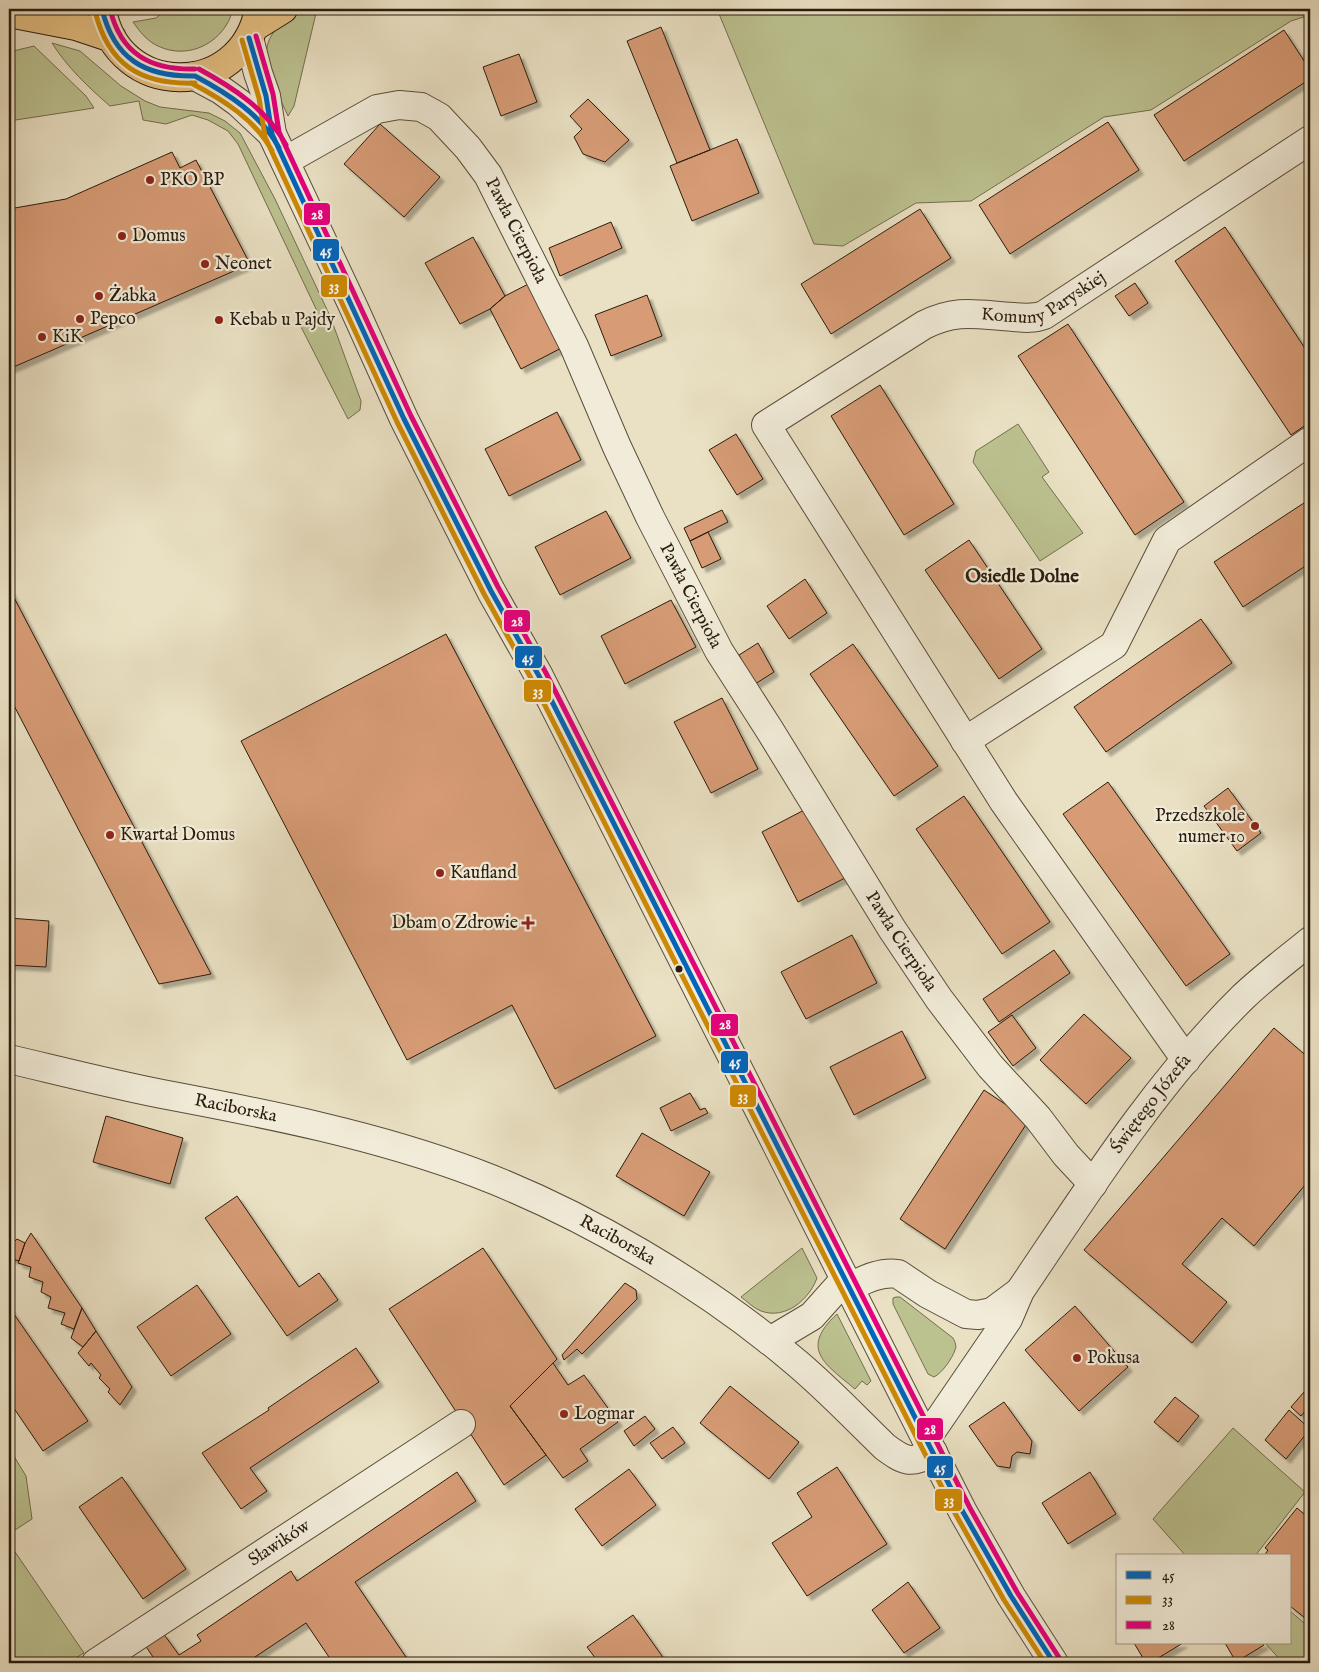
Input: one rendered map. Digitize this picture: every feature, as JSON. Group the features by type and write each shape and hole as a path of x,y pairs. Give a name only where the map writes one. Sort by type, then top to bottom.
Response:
{"main road":[{"path":"9,12 17,9"},
{"path":"102,9 112,38 131,60 149,71 171,77 195,76 213,71 226,64 241,49 254,25 283,9"},
{"path":"9,12 76,26 112,38"}],"street":[{"path":"254,25 258,73 266,96 272,134 404,419 491,591 539,676 982,1547 1054,1663"},
{"path":"195,76 230,96 272,134"},
{"name":"Pawła Cierpioła","path":"285,161 377,109 399,105 421,107 439,117 468,148 488,175 574,346 617,447 650,517 719,651 892,929 940,999 990,1066 1038,1118 1066,1155 1093,1184"},
{"name":"Komuny Paryskiej","path":"966,741 766,425 936,318 966,313 1030,318 1044,315 1310,140"},
{"path":"1186,1060 1024,831 966,741 1114,645 1167,540 1310,441"},
{"name":"Świętego Józefa","path":"930,1446 1008,1319 1020,1291 1136,1121 1186,1060 1244,997 1310,941"},
{"name":"Raciborska","path":"9,1060 343,1133 409,1150 477,1174 560,1211 638,1252 715,1301 770,1341 818,1381 894,1453 910,1461 915,1461 930,1446"},
{"name":"Świętego Józefa","path":"847,1283 887,1273 898,1274 956,1310 972,1315 992,1312 1020,1291"},
{"path":"770,1341 812,1316 847,1283"},
{"name":"Sławików","path":"96,1663 461,1424"}],"green space":[{"path":"167,9 233,9 229,21 214,39 204,46 182,51 170,50 150,42 133,22 156,18"},
{"path":"307,9 317,9 294,106 288,116 268,68 266,55 268,42 275,30 288,19"},
{"path":"717,9 1310,9 1310,15 1291,21 1151,110 1104,117 971,201 916,203 843,246 814,244"},
{"path":"52,43 80,51 121,86 145,101 160,107 209,113 225,121 240,133 275,199 330,316 361,401 360,410 348,419 298,321 317,311 238,144 228,131 208,120 192,115 166,124 143,120 139,101 110,106 78,76"},
{"path":"34,46 86,96 94,108 9,121 9,52"},
{"path":"1018,424 1049,472 1042,477 1083,533 1040,561 973,462 976,451"},
{"path":"802,1248 817,1278 808,1294 795,1306 779,1313 770,1313 758,1310 741,1297"},
{"path":"900,1297 953,1338 956,1344 952,1357 934,1377 928,1374 893,1304 893,1298"},
{"path":"837,1314 871,1381 867,1385 862,1381 855,1389 826,1364 818,1347 820,1337 826,1326"},
{"path":"1233,1428 1305,1492 1257,1554 1184,1554 1153,1519"},
{"path":"9,1448 26,1476 32,1519 9,1534"},
{"path":"9,1543 84,1653 67,1663 9,1663"},
{"path":"1292,1613 1310,1628 1310,1663 1283,1663 1266,1644 1292,1644"}],"building":[{"path":"661,27 710,150 677,163 627,41"},
{"path":"1284,30 1310,70 1310,79 1184,161 1154,115"},
{"path":"519,54 537,102 501,116 483,67"},
{"path":"588,99 629,140 605,162 583,154 574,137 582,129 570,116"},
{"path":"1108,122 1139,170 1010,254 979,205"},
{"path":"380,124 440,177 404,217 344,164"},
{"path":"737,139 759,193 692,221 670,166"},
{"name":"Domus","path":"172,152 180,168 196,160 250,264 9,369 9,209 66,199"},
{"path":"920,209 951,258 831,334 801,284"},
{"path":"611,222 622,248 560,276 549,248"},
{"path":"1225,227 1310,356 1310,422 1291,435 1175,261"},
{"path":"473,237 505,296 490,309 460,324 425,263"},
{"path":"536,280 569,344 521,369 490,309 505,296"},
{"path":"1135,283 1148,303 1129,316 1115,296"},
{"path":"647,295 662,336 611,356 595,315"},
{"path":"1068,324 1184,502 1135,535 1018,356"},
{"path":"880,385 954,504 904,535 831,416"},
{"path":"557,412 581,460 509,496 485,449"},
{"path":"736,434 763,479 737,495 709,450"},
{"path":"1310,499 1310,563 1243,607 1214,562"},
{"path":"722,510 728,522 690,541 684,528"},
{"path":"606,511 631,558 560,595 535,547"},
{"path":"708,532 721,559 702,568 690,541"},
{"path":"969,540 1042,649 999,679 925,570"},
{"path":"805,579 827,613 789,639 767,606"},
{"name":"Kwartał Domus","path":"9,588 211,974 159,984 9,696"},
{"path":"671,600 696,647 625,684 601,636"},
{"path":"1201,619 1232,663 1106,752 1074,707"},
{"name":"Kaufland","path":"446,634 656,1036 555,1089 512,1005 407,1060 241,741"},
{"path":"758,643 774,672 755,684 739,655"},
{"path":"853,644 938,766 894,796 810,674"},
{"path":"722,698 758,769 711,793 674,722"},
{"path":"1108,782 1230,954 1186,986 1063,814"},
{"path":"1228,788 1261,833 1237,851 1204,806"},
{"path":"964,796 1050,922 1002,954 916,829"},
{"path":"808,808 845,878 798,902 762,832"},
{"path":"9,918 49,921 46,967 9,965"},
{"path":"852,935 877,983 806,1019 781,972"},
{"path":"1054,950 1070,973 999,1022 983,999"},
{"path":"1310,1008 1310,1019 1305,1015"},
{"path":"1084,1014 1131,1058 1086,1104 1040,1060"},
{"path":"1012,1015 1036,1048 1013,1066 988,1032"},
{"path":"1274,1028 1310,1059 1310,1179 1254,1246 1222,1218 1182,1264 1227,1302 1192,1343 1084,1250"},
{"path":"902,1031 926,1078 854,1115 830,1067"},
{"path":"984,1090 1029,1120 945,1249 900,1219"},
{"path":"690,1093 700,1110 705,1108 708,1113 671,1131 660,1108"},
{"path":"106,1116 183,1138 170,1184 93,1162"},
{"path":"642,1133 710,1172 684,1216 616,1176"},
{"path":"237,1196 299,1287 319,1273 338,1300 287,1336 205,1218"},
{"path":"31,1233 82,1308 74,1329 61,1324 65,1313 48,1308 51,1297 41,1292 43,1282 29,1277 31,1267 18,1263 25,1243"},
{"path":"17,1239 25,1243 19,1261 9,1258 9,1246"},
{"path":"483,1248 557,1359 510,1406 546,1455 504,1485 389,1309"},
{"path":"625,1283 636,1290 637,1299 582,1354 577,1349 564,1360 562,1355"},
{"path":"197,1285 231,1334 171,1376 137,1327"},
{"name":"Pokusa","path":"1075,1306 1128,1367 1079,1411 1025,1350"},
{"path":"9,1307 88,1421 43,1451 9,1401"},
{"path":"82,1308 96,1331 83,1347 71,1338"},
{"path":"96,1331 132,1387 120,1405 108,1392 110,1389 99,1378 101,1375 91,1363 89,1366 78,1353"},
{"path":"356,1348 379,1382 250,1468 267,1491 241,1509 202,1453 269,1410 268,1408"},
{"name":"Logmar","path":"553,1363 568,1385 584,1375 618,1422 580,1449 588,1461 563,1478 510,1406"},
{"path":"1310,1385 1310,1405 1301,1416 1291,1407"},
{"path":"730,1386 799,1442 769,1479 700,1423"},
{"path":"1175,1397 1199,1416 1178,1442 1154,1422"},
{"path":"1004,1402 1032,1441 1030,1454 1017,1452 1012,1456 1010,1468 997,1466 969,1426"},
{"path":"1289,1410 1310,1429 1286,1459 1265,1440"},
{"path":"645,1416 655,1429 634,1446 624,1431"},
{"path":"673,1427 685,1443 662,1459 650,1443"},
{"path":"837,1467 887,1544 807,1596 772,1543 812,1517 797,1493"},
{"path":"629,1469 656,1505 602,1546 575,1509"},
{"path":"457,1472 476,1501 355,1582 410,1663 333,1663 306,1623 246,1663 157,1663 145,1645 163,1633 179,1655 201,1641 197,1635 291,1571 297,1581"},
{"path":"1090,1472 1116,1514 1068,1544 1042,1503"},
{"path":"122,1477 186,1569 143,1599 79,1507"},
{"path":"1297,1508 1310,1519 1310,1622 1292,1608 1292,1554 1265,1554 1268,1550 1265,1548"},
{"path":"908,1582 940,1628 904,1653 872,1610"},
{"path":"633,1615 667,1663 599,1663 587,1647"},
{"path":"1135,1644 1181,1644 1150,1663 1146,1663"},
{"path":"1226,1644 1264,1644 1264,1645 1236,1662"},
{"path":"1160,1657 1164,1663 1150,1663"}],"transit line":[{"name":"45","path":"102,9 107,26 115,41 134,62 161,73 195,76"},
{"name":"28","path":"110,9 122,38 140,56 164,66 179,69 195,69"},
{"name":"33","path":"95,11 101,30 109,45 118,58 130,68 158,80 176,83 195,83"},
{"name":"28","path":"256,36 273,94 279,132 411,416 498,587 546,673 970,1508 1017,1592 1060,1659"},
{"name":"45","path":"249,38 266,96 272,134 404,419 491,591 539,676 963,1512 1011,1596 1054,1663"},
{"name":"33","path":"242,40 259,98 265,137 397,422 484,594 532,680 956,1515 1004,1600 1045,1663"},
{"name":"28","path":"199,69 236,92 259,110 278,132 286,145"},
{"name":"45","path":"195,76 243,106 263,125 279,148"},
{"name":"33","path":"191,83 226,103 248,120 272,151"}],"place":[{"name":"PKO BP","path":"150,180"},
{"name":"Domus","path":"122,236"},
{"name":"Neonet","path":"205,264"},
{"name":"Żabka","path":"99,296"},
{"name":"Pepco","path":"80,319"},
{"name":"Kebab u Pajdy","path":"219,320"},
{"name":"KiK","path":"42,337"},
{"name":"Przedszkole numer 10","path":"1255,826"},
{"name":"Kwartał Domus","path":"110,835"},
{"name":"Kaufland","path":"440,873"},
{"name":"Dbam o Zdrowie","path":"528,923"},
{"name":"Pokusa","path":"1077,1358"},
{"name":"Logmar","path":"564,1414"}],"district":[{"name":"Osiedle Dolne","path":"1022,577"}]}
